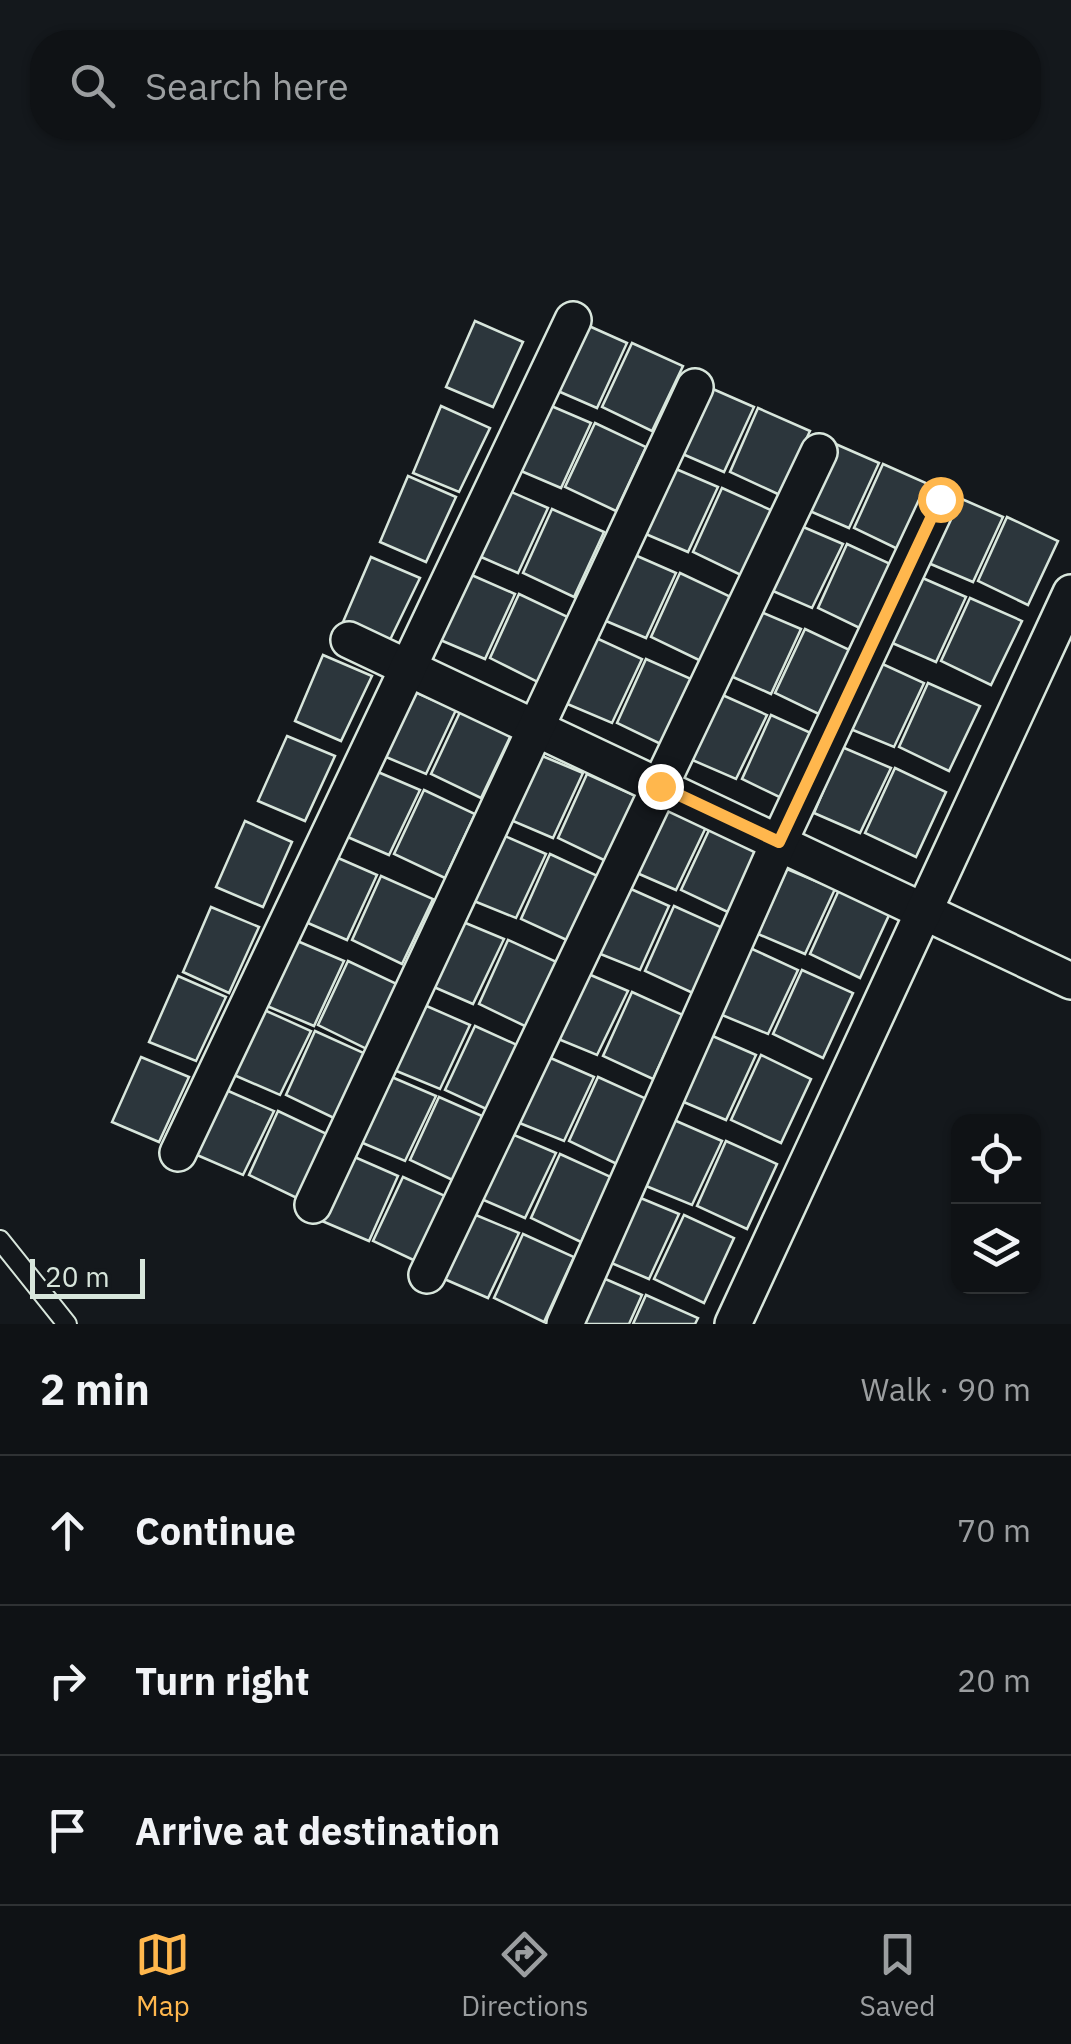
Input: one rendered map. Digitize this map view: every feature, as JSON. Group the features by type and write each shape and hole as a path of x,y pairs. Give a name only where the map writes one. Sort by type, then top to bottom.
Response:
{"street":[{"path":"178,1154 573,320"},
{"path":"313,1205 695,387"},
{"path":"426,1275 819,452"},
{"path":"565,1324 779,842 940,499"},
{"path":"732,1324 1071,593"},
{"path":"348,640 1071,981"}],"lane":[{"path":"0,1240 67,1324"}],"building":[{"path":"475,321 523,342 493,407 446,387"},
{"path":"580,322 627,343 597,408 551,388"},
{"path":"632,343 683,366 652,431 602,407"},
{"path":"706,386 754,407 724,472 678,452"},
{"path":"542,402 591,423 561,488 514,468"},
{"path":"441,406 490,428 459,492 413,473"},
{"path":"758,408 810,431 780,495 730,472"},
{"path":"595,423 646,447 616,511 565,487"},
{"path":"831,442 879,463 849,528 803,508"},
{"path":"883,464 935,487 904,552 854,528"},
{"path":"669,466 718,487 688,552 641,532"},
{"path":"408,476 456,497 426,562 380,542"},
{"path":"500,487 548,508 518,573 472,553"},
{"path":"722,488 773,511 743,576 693,552"},
{"path":"955,496 1003,517 973,582 926,562"},
{"path":"552,509 604,532 574,597 523,573"},
{"path":"1007,517 1058,541 1028,605 978,581"},
{"path":"794,523 843,544 812,608 766,588"},
{"path":"847,544 897,567 868,632 818,608"},
{"path":"628,552 676,573 646,638 599,618"},
{"path":"371,557 420,578 389,642 343,622"},
{"path":"467,573 515,594 485,659 438,639"},
{"path":"680,573 731,597 701,661 651,637"},
{"path":"918,576 966,597 936,662 890,642"},
{"path":"519,594 570,618 540,683 490,658"},
{"path":"970,598 1022,621 991,685 941,661"},
{"path":"752,608 801,629 771,694 724,673"},
{"path":"805,629 856,653 825,717 775,693"},
{"path":"594,637 642,659 612,723 565,703"},
{"path":"323,655 372,676 341,741 295,721"},
{"path":"646,659 698,682 667,747 617,723"},
{"path":"876,661 924,683 894,747 848,728"},
{"path":"928,683 980,706 949,771 899,747"},
{"path":"408,689 456,710 426,774 379,754"},
{"path":"718,693 767,715 736,779 690,759"},
{"path":"461,710 512,733 481,798 431,774"},
{"path":"771,715 822,738 792,803 742,779"},
{"path":"287,736 335,756 305,821 258,801"},
{"path":"842,747 891,768 860,833 814,813"},
{"path":"535,753 583,773 553,838 506,818"},
{"path":"895,768 946,792 916,857 865,833"},
{"path":"371,769 420,790 389,855 343,835"},
{"path":"587,774 638,797 608,862 558,838"},
{"path":"424,790 475,814 445,878 394,854"},
{"path":"658,805 707,825 676,890 630,870"},
{"path":"245,821 292,842 263,907 216,887"},
{"path":"711,826 762,849 732,914 681,890"},
{"path":"498,833 546,854 516,918 469,899"},
{"path":"329,854 377,875 347,940 301,920"},
{"path":"550,854 602,878 571,942 521,919"},
{"path":"787,869 835,889 805,954 758,934"},
{"path":"381,876 433,899 402,964 352,940"},
{"path":"622,885 669,906 640,970 593,951"},
{"path":"839,890 890,913 860,978 810,954"},
{"path":"674,906 725,929 695,994 645,971"},
{"path":"211,907 259,927 229,993 183,972"},
{"path":"456,919 504,939 473,1004 427,984"},
{"path":"295,940 344,961 314,1026 267,1006"},
{"path":"508,940 559,963 529,1028 479,1004"},
{"path":"750,948 798,970 768,1034 722,1015"},
{"path":"348,961 399,985 369,1050 318,1025"},
{"path":"579,970 628,991 597,1055 551,1036"},
{"path":"802,970 853,993 823,1058 773,1034"},
{"path":"178,976 226,997 196,1061 149,1042"},
{"path":"632,992 683,1015 653,1079 603,1056"},
{"path":"422,1004 470,1025 440,1089 394,1070"},
{"path":"262,1009 311,1031 280,1095 234,1075"},
{"path":"475,1026 526,1049 495,1113 445,1090"},
{"path":"315,1031 366,1054 336,1119 286,1095"},
{"path":"708,1034 756,1055 726,1120 679,1100"},
{"path":"761,1055 811,1079 781,1143 731,1120"},
{"path":"546,1056 594,1077 564,1141 517,1122"},
{"path":"141,1057 189,1077 159,1142 112,1122"},
{"path":"387,1075 436,1096 405,1161 358,1141"},
{"path":"598,1077 649,1100 619,1165 569,1141"},
{"path":"226,1090 274,1111 243,1175 197,1155"},
{"path":"439,1097 491,1120 461,1184 410,1160"},
{"path":"278,1111 329,1135 299,1199 249,1175"},
{"path":"674,1120 722,1141 692,1205 646,1186"},
{"path":"507,1132 556,1153 525,1218 479,1198"},
{"path":"726,1141 777,1164 747,1229 697,1206"},
{"path":"560,1154 611,1177 581,1242 531,1218"},
{"path":"350,1155 398,1176 369,1241 322,1221"},
{"path":"403,1177 454,1200 424,1265 373,1241"},
{"path":"631,1194 679,1214 649,1279 602,1259"},
{"path":"471,1213 519,1233 488,1298 442,1278"},
{"path":"684,1215 734,1238 704,1303 654,1279"},
{"path":"523,1234 574,1257 544,1322 494,1298"},
{"path":"594,1274 642,1295 629,1324 573,1324"},
{"path":"646,1295 698,1318 695,1324 633,1324"}],"route":[{"path":"660,786 779,842 940,499"}]}
